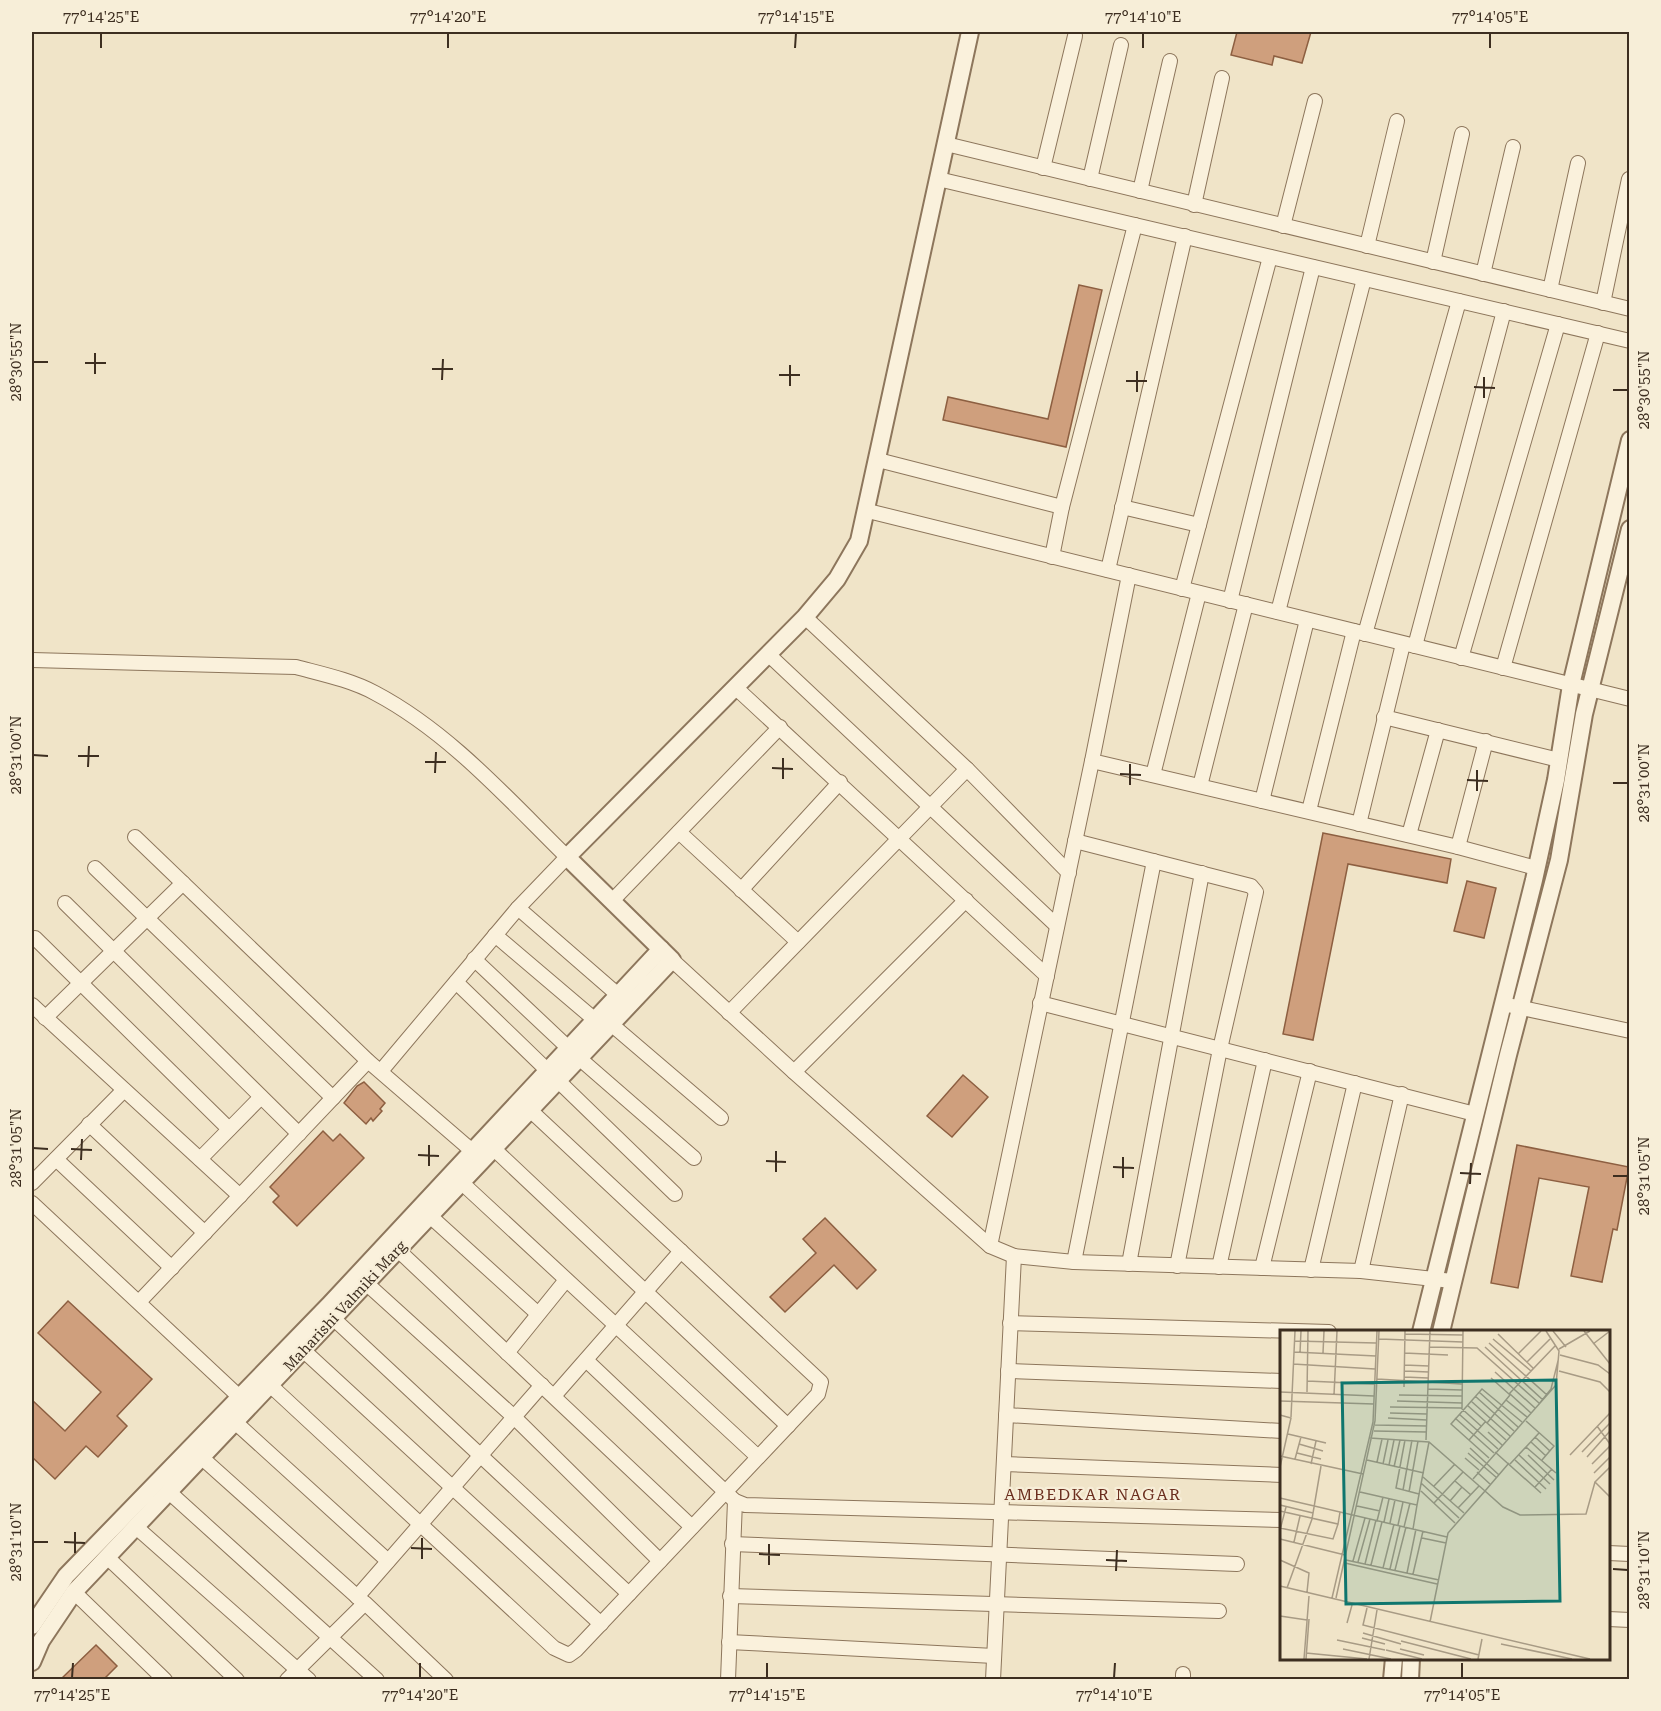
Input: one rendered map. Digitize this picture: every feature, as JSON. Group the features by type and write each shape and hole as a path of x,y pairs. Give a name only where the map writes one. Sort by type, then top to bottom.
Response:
{"street":[{"path":"381,1071 518,908 769,655 805,617 848,562 859,541 868,511 970,32"},
{"path":"1043,168 1075,36"},
{"path":"1090,179 1121,45"},
{"path":"1140,191 1170,62"},
{"path":"1194,205 1222,78"},
{"path":"1283,226 1315,101"},
{"path":"1367,246 1397,121"},
{"path":"1433,262 1462,134"},
{"path":"946,144 1629,309"},
{"path":"1483,274 1513,147"},
{"path":"1550,290 1578,163"},
{"path":"938,179 1629,341"},
{"path":"1604,303 1629,179"},
{"path":"1052,556 1062,507 1136,225"},
{"path":"1108,570 1185,236"},
{"path":"1182,589 1270,256"},
{"path":"1230,601 1313,267"},
{"path":"1278,612 1364,279"},
{"path":"1308,811 1460,301"},
{"path":"1359,824 1384,717 1409,645 1504,311"},
{"path":"1461,658 1558,324"},
{"path":"1503,668 1598,333"},
{"path":"1422,1330 1536,868 1559,760 1570,685 1629,440"},
{"path":"878,460 1062,507"},
{"path":"1122,507 1199,525"},
{"path":"868,511 1629,699"},
{"path":"1441,1330 1520,1008 1559,860 1590,690 1629,529"},
{"path":"990,1246 1129,575"},
{"path":"1153,775 1199,593"},
{"path":"1200,786 1246,604"},
{"path":"805,617 967,769 1069,873"},
{"path":"1262,801 1307,620"},
{"path":"769,655 1058,926"},
{"path":"32,660 297,667 375,692 429,729 479,771 666,955 990,1246 1014,1256 1074,1262 1361,1271 1452,1281"},
{"path":"735,687 1047,976"},
{"path":"1384,717 1559,760"},
{"path":"612,901 780,727"},
{"path":"1409,835 1438,730"},
{"path":"1458,847 1486,741"},
{"path":"1092,760 1409,835 1536,868"},
{"path":"729,1013 967,769"},
{"path":"741,890 840,782"},
{"path":"679,832 798,942"},
{"path":"135,837 368,1061 483,1153 645,1292 788,1426"},
{"path":"1075,841 1251,886 1256,892 1220,1049 1177,1266"},
{"path":"1074,1262 1154,861"},
{"path":"95,868 333,1098"},
{"path":"1129,1264 1202,873"},
{"path":"45,1018 183,883"},
{"path":"794,1072 966,900"},
{"path":"65,903 299,1134"},
{"path":"518,908 624,1000"},
{"path":"495,935 721,1118"},
{"path":"35,938 229,1129"},
{"name":"Maharishi Valmiki Marg","path":"32,1626 66,1576 245,1401 483,1153 666,955"},
{"path":"474,959 574,1053 694,1158"},
{"path":"456,982 675,1194"},
{"path":"1040,1003 1475,1114"},
{"path":"1503,1004 1629,1031"},
{"path":"32,1005 240,1196"},
{"path":"1219,1267 1265,1060"},
{"path":"139,1302 368,1061"},
{"path":"1262,1268 1310,1071"},
{"name":"Maharishi Valmiki Marg","path":"32,1662 41,1641 74,1592 235,1422 245,1401 270,1385 430,1216 461,1182 483,1153 530,1110 552,1077"},
{"path":"1311,1270 1355,1083"},
{"path":"32,1184 124,1090"},
{"path":"1361,1271 1402,1094"},
{"path":"200,1159 261,1097"},
{"path":"270,1385 562,1654 569,1655 576,1650 692,1527 730,1497 758,1457 818,1394 821,1382 530,1110"},
{"path":"89,1124 205,1233"},
{"path":"56,1159 172,1268"},
{"path":"461,1182 758,1457"},
{"path":"32,1203 245,1401"},
{"path":"430,1216 537,1313"},
{"path":"398,1250 692,1527"},
{"path":"554,1396 681,1251"},
{"path":"993,1680 1014,1256"},
{"path":"507,1353 537,1313 566,1280"},
{"path":"366,1283 514,1417 660,1561"},
{"path":"333,1318 629,1594"},
{"path":"1011,1323 1280,1331"},
{"path":"303,1350 601,1624"},
{"path":"586,1360 730,1497 755,1506 1280,1520"},
{"path":"1008,1371 1280,1381"},
{"path":"287,1680 331,1636 361,1600 388,1561 542,1385"},
{"path":"1006,1415 1280,1431"},
{"path":"235,1422 388,1561"},
{"path":"201,1457 447,1680"},
{"path":"1004,1464 1280,1475"},
{"path":"169,1492 377,1680"},
{"path":"728,1680 732,1544 730,1497"},
{"path":"136,1527 309,1680"},
{"path":"732,1544 1237,1564"},
{"path":"1610,1553 1629,1554"},
{"path":"107,1557 237,1680"},
{"path":"74,1592 165,1680"},
{"path":"730,1596 1219,1611"},
{"path":"1610,1619 1629,1620"},
{"path":"729,1641 994,1656"},
{"path":"1392,1680 1394,1660"},
{"path":"1410,1680 1411,1660"}],"building":[{"path":"1237,32 1311,32 1302,63 1274,56 1272,65 1231,55"},
{"path":"1079,285 1102,290 1066,447 943,420 948,397 1048,419"},
{"path":"1323,833 1451,859 1447,883 1348,864 1313,1040 1283,1034"},
{"path":"1467,881 1496,888 1484,938 1454,931"},
{"path":"963,1075 988,1097 952,1137 927,1116"},
{"path":"364,1082 385,1103 380,1109 382,1111 373,1121 371,1118 366,1124 344,1103 357,1086"},
{"path":"323,1131 333,1141 340,1134 364,1158 297,1226 273,1202 279,1196 270,1187"},
{"path":"1517,1145 1629,1167 1617,1230 1613,1229 1602,1282 1571,1276 1589,1187 1539,1178 1518,1288 1491,1283"},
{"path":"825,1218 876,1270 857,1289 834,1265 785,1312 770,1297 816,1253 803,1239"},
{"path":"68,1301 152,1379 117,1416 127,1426 98,1457 86,1446 55,1479 32,1457 32,1400 65,1431 101,1392 38,1333"},
{"path":"96,1645 117,1666 103,1680 60,1680"}],"district":[{"name":"AMBEDKAR NAGAR","path":"1093,1494"}]}
